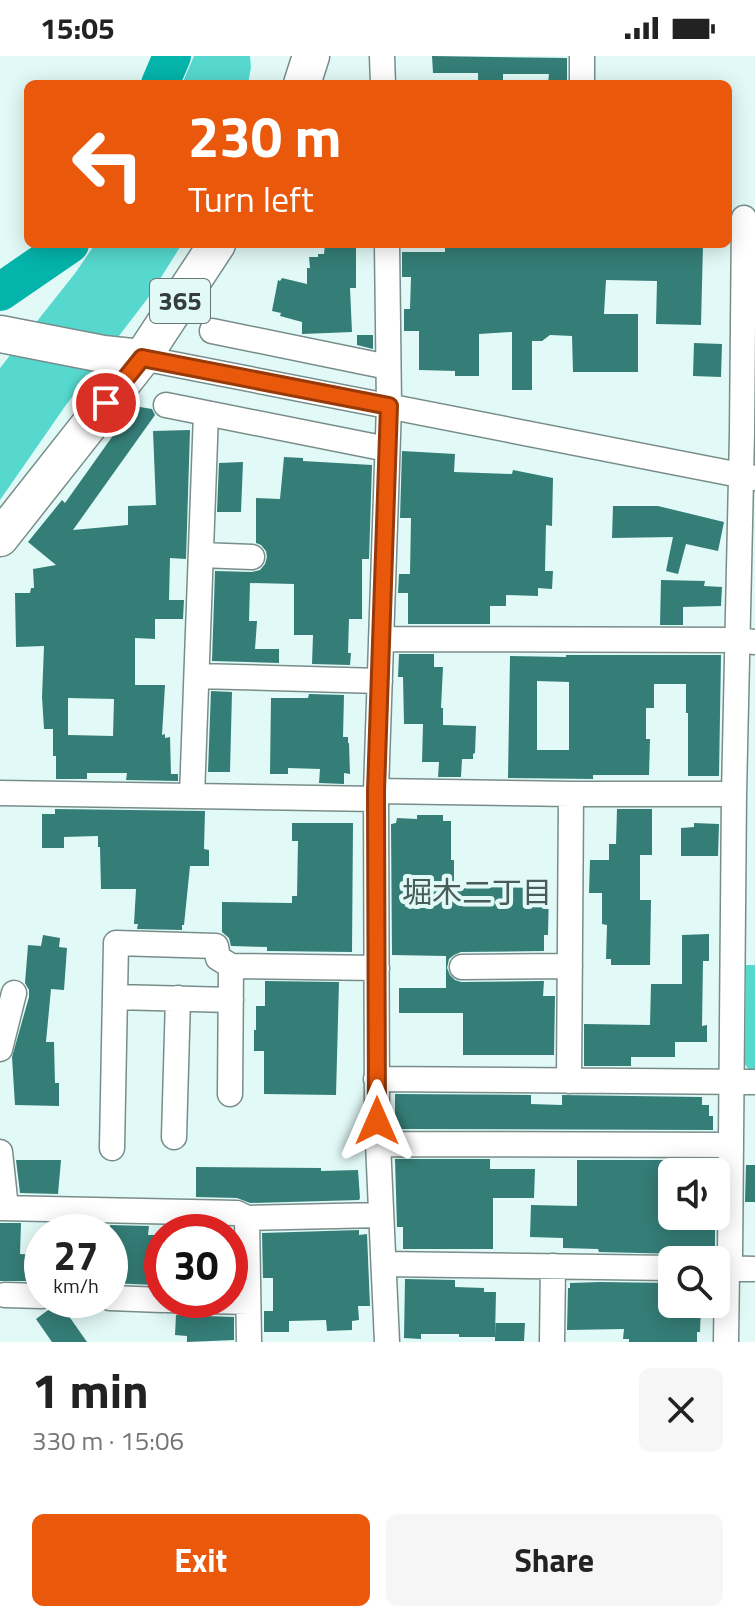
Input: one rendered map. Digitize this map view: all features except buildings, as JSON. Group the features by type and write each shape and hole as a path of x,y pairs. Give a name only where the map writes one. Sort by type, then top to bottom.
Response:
{"highway":[{"path":"303,80 311,56"},
{"name":"365","path":"0,334 103,354 142,358 214,248"},
{"path":"0,538 142,358"}],"street":[{"path":"382,56 383,80"},
{"path":"582,56 582,80"},
{"path":"730,1255 731,1145 744,1082 741,803 748,476 742,433 742,218"},
{"path":"387,248 389,406 376,795 376,1079 387,1342"},
{"path":"212,331 388,367"},
{"path":"142,358 748,476"},
{"path":"166,405 387,449"},
{"path":"192,796 206,413"},
{"path":"201,555 252,557"},
{"path":"381,639 746,641"},
{"path":"197,676 380,681"},
{"path":"0,793 192,796 571,794 741,803"},
{"path":"569,1081 571,794"},
{"path":"112,1148 116,943 216,946 218,958 231,966 377,968"},
{"path":"230,1094 231,966"},
{"path":"462,967 570,966"},
{"path":"1,1040 14,993"},
{"path":"115,997 231,1000"},
{"path":"174,1137 178,998"},
{"path":"376,1079 744,1082"},
{"path":"378,1144 731,1145"},
{"path":"0,1152 3,1208 239,1214"},
{"path":"248,1218 381,1215"},
{"path":"384,1264 658,1268"},
{"path":"552,1342 553,1266"},
{"path":"730,1268 755,1269"},
{"path":"5,1295 24,1296"},
{"path":"248,1302 249,1342"},
{"path":"724,1318 726,1342"}],"shaded area":[{"path":"194,56 250,56 249,80 184,80"},
{"path":"92,248 179,248 148,298 66,405 0,500 0,368"},
{"path":"746,965 755,965 755,1072 750,1072 745,1064"}],"waterway":[{"path":"162,80 172,56"},
{"path":"0,292 64,248"}],"district":[{"name":"堀木二丁目","path":"477,893"}],"route":[{"path":"106,403 142,358 389,406 376,791 377,1121"}]}
